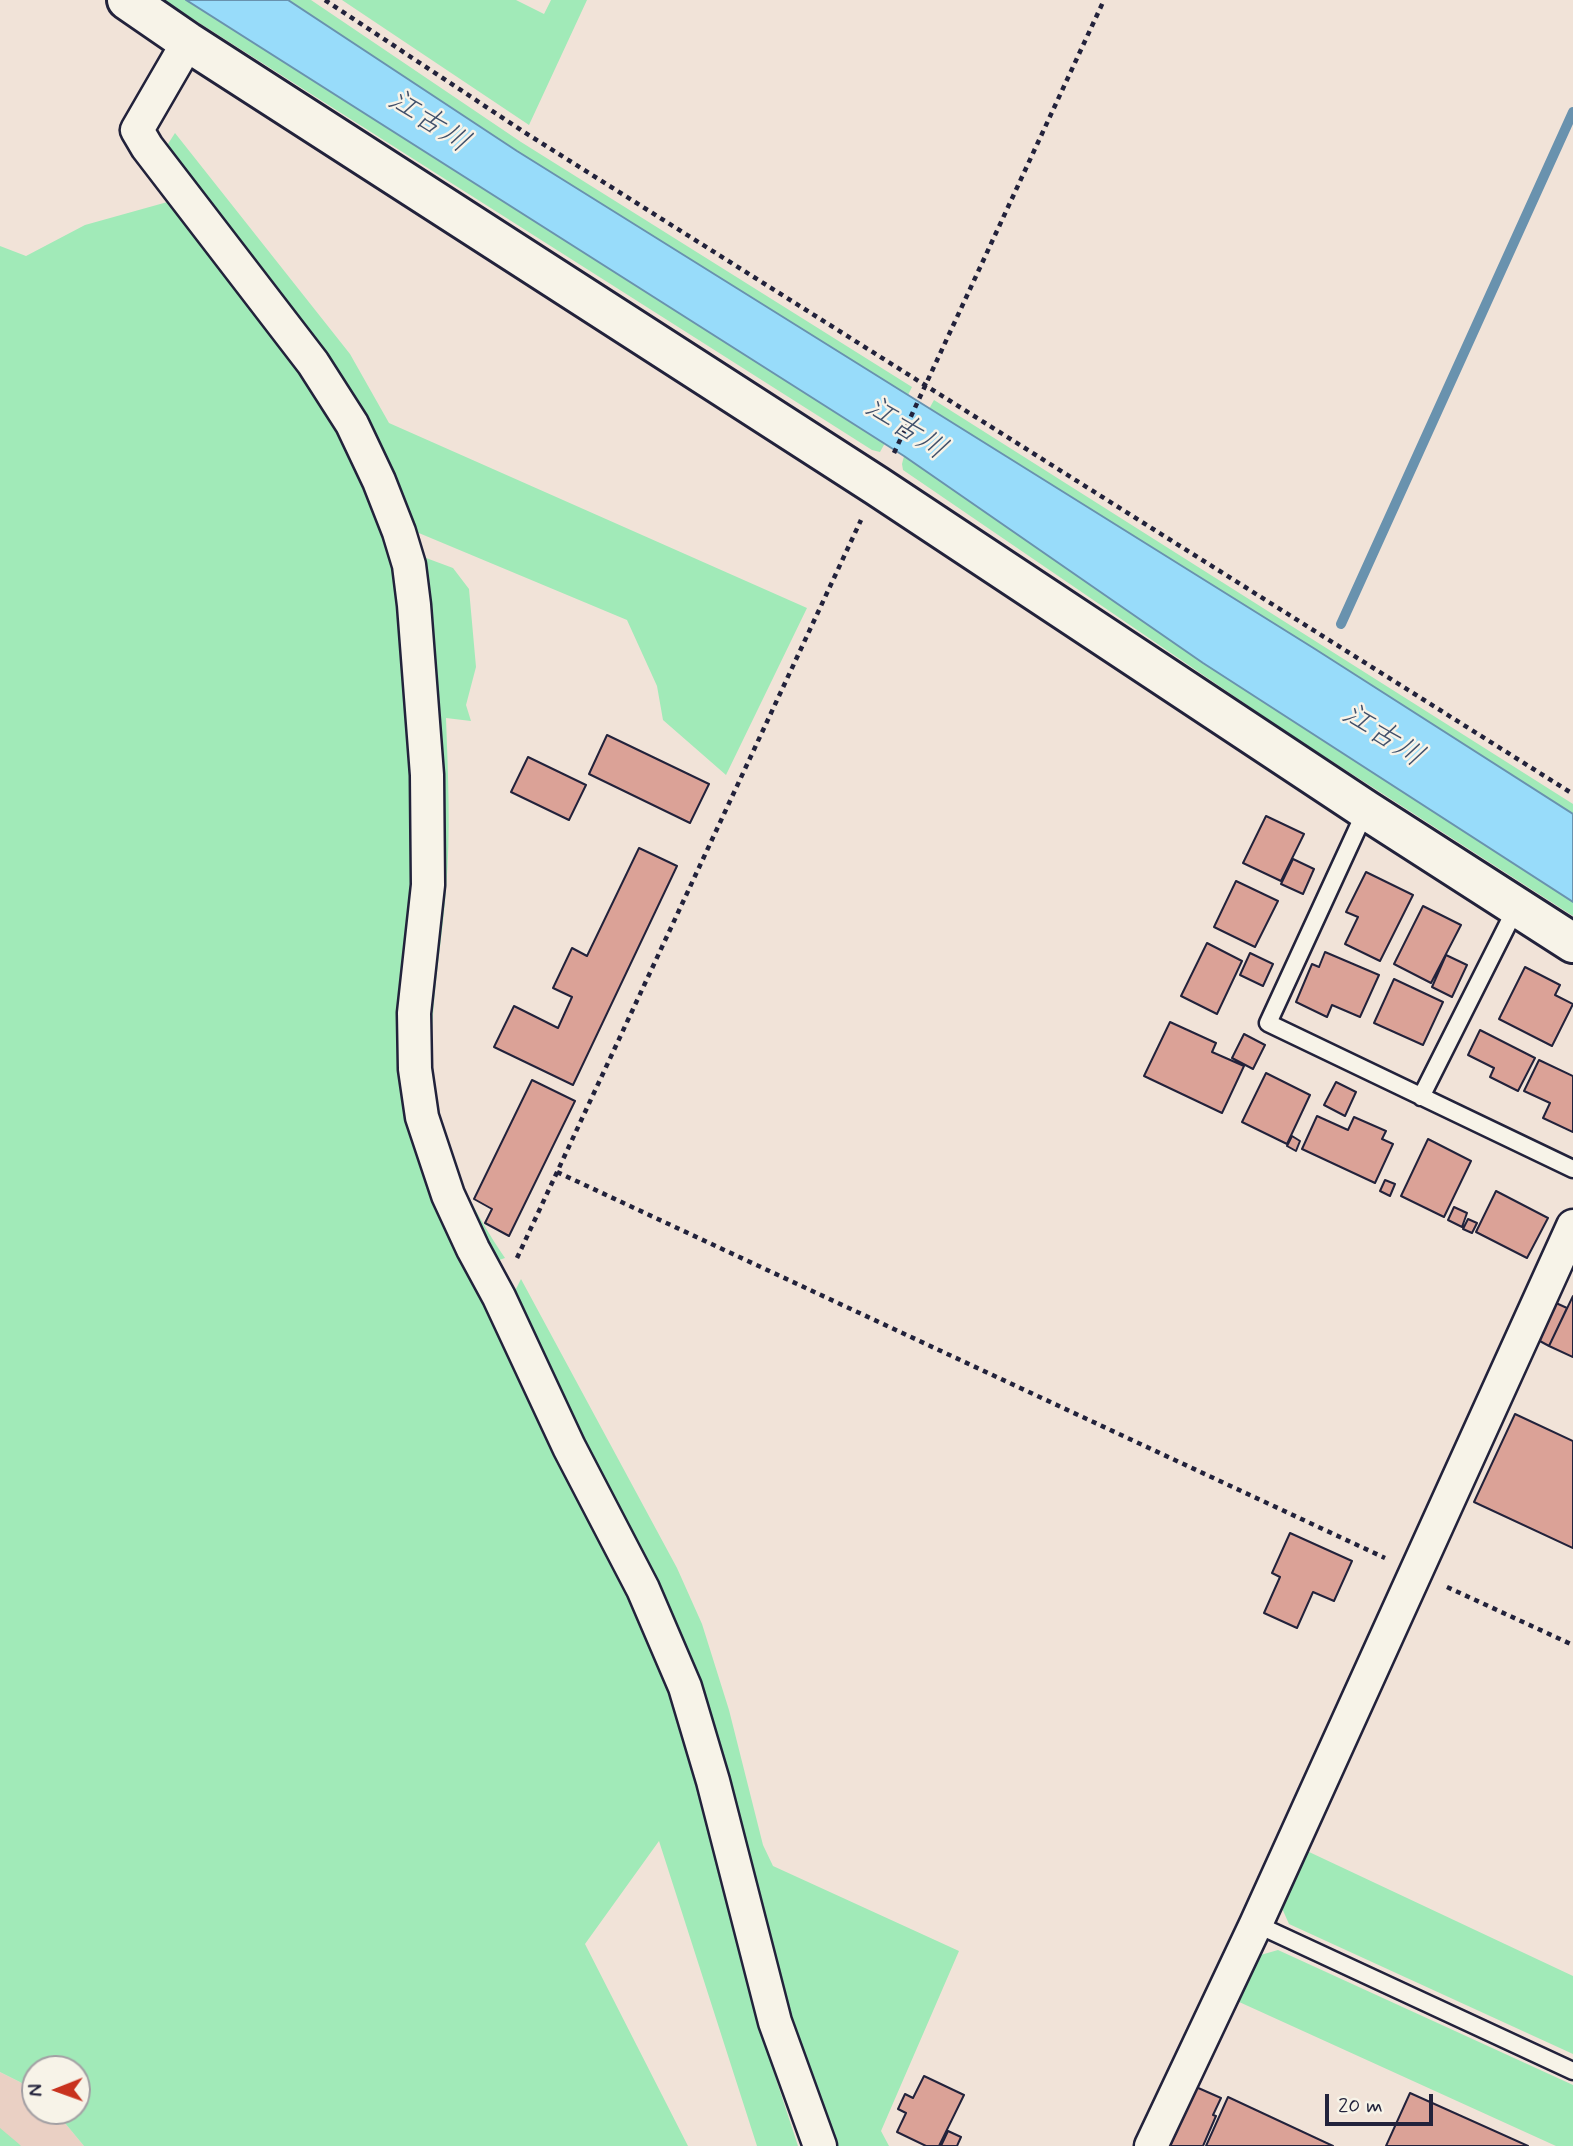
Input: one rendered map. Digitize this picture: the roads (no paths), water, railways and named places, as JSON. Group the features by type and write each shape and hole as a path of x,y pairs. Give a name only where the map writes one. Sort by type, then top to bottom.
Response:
{"street":[{"path":"127,0 188,42 883,475 1366,810 1573,943"},
{"path":"188,42 137,130 147,147 313,363 352,424 379,481 409,565 427,775 428,886 414,1013 415,1069 422,1117 448,1195 569,1447 643,1589 684,1686 713,1781 775,2022 820,2146"},
{"path":"1150,2146 1256,1924 1573,1226"}],"lane":[{"path":"1366,810 1268,1023 1573,1169"},
{"path":"1421,1097 1517,906"},
{"path":"1256,1924 1573,2071"}],"water":[{"name":"江古川","path":"186,0 288,0 517,151 1315,649 1573,814 1573,902 1203,663 904,456"}],"waterway":[{"path":"1341,624 1573,112"}]}
